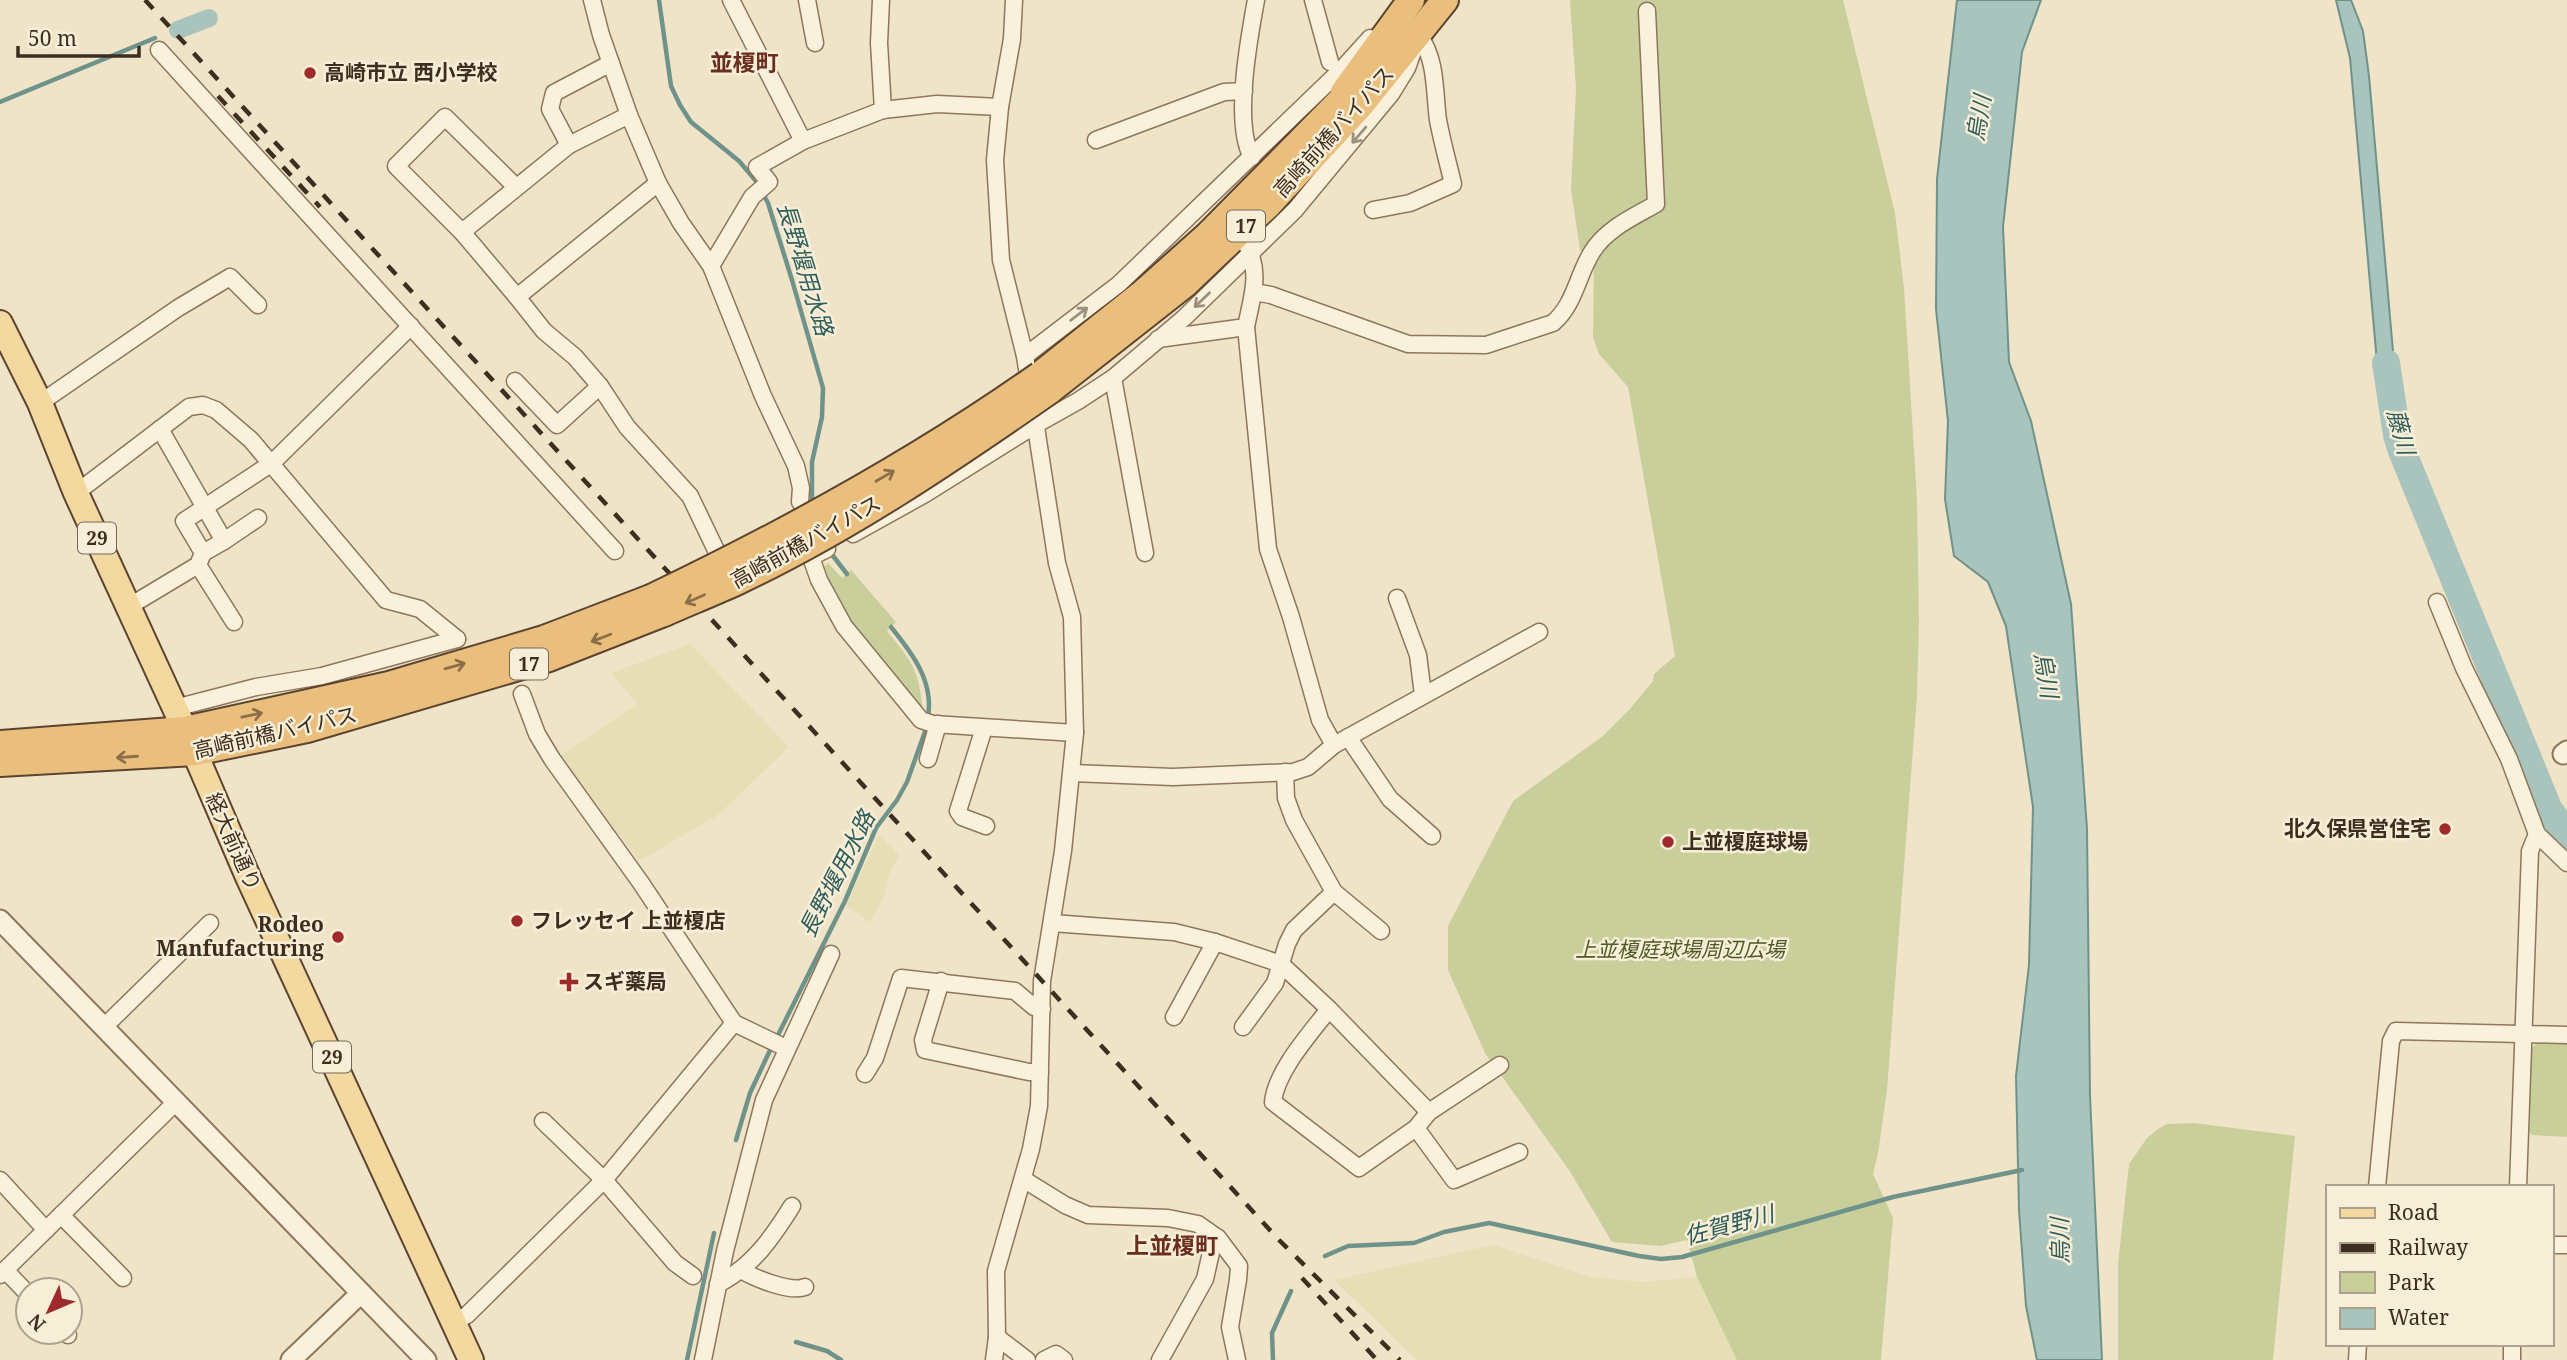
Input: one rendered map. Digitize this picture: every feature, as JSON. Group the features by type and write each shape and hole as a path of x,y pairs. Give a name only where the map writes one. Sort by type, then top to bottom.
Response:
{"highway":[{"name":"17","path":"1328,113 1411,0"},
{"name":"高崎前橋バイパス","path":"0,763 185,730 389,685 658,606 949,437 1038,374 1143,293 1208,235 1364,77 1428,0"},
{"name":"高崎前橋バイパス","path":"1038,374 1185,284 1317,154 1419,36 1445,0"},
{"name":"高崎前橋バイパス","path":"0,744 185,730"}],"main road":[{"name":"経大前通り","path":"0,323 40,403 76,492 185,730 248,877 471,1360"}],"street":[{"path":"592,0 629,115 658,183 711,267 763,396 796,466 801,488 800,502"},
{"path":"731,0 803,141"},
{"path":"807,0 815,43"},
{"path":"881,0 879,43 883,110"},
{"path":"994,1360 997,1337 996,1271 1023,1179 1040,1106 1042,981 1072,773 1074,733 1072,617 1058,564 1042,478 1037,424 1038,374 1000,260 995,160 1000,107 1012,39 1014,0"},
{"path":"1252,157 1244,132 1244,91 1249,37 1256,0"},
{"path":"1313,0 1329,61"},
{"path":"1038,374 1119,284 1212,207 1252,157 1342,69 1404,0"},
{"path":"1254,292 1272,295 1408,344 1486,345 1553,323 1562,315 1590,254 1601,239 1619,225 1656,204 1647,11"},
{"path":"1373,210 1410,203 1453,184 1438,121 1433,69 1426,47 1419,36"},
{"path":"516,187 445,117 396,166 462,232 544,331 575,357 600,386 627,427 690,495 713,547 740,592 835,545 925,494 1113,378 1184,318 1248,249 1295,210 1372,120 1407,68 1419,36"},
{"path":"159,50 615,551"},
{"path":"569,145 550,109 554,93 611,63"},
{"path":"1096,140 1224,92 1244,91"},
{"path":"711,267 751,197 766,184 757,167 803,141 883,110 937,104 1000,107"},
{"path":"462,232 569,145 629,115"},
{"path":"517,296 658,183"},
{"path":"1248,249 1256,277 1246,327 1268,549 1291,617 1320,720 1390,799 1432,836"},
{"path":"40,403 178,307 230,277 258,306"},
{"path":"234,622 184,521 272,463 411,326"},
{"path":"1158,340 1246,327"},
{"path":"1113,378 1145,553"},
{"path":"516,381 556,425 600,386"},
{"path":"76,492 189,407 203,405 216,410 251,440 272,463 335,543 386,600 420,609 457,639 322,676 256,687 185,730"},
{"path":"160,429 224,541"},
{"path":"128,607 258,518"},
{"path":"815,555 819,580 844,626 931,723 1074,733"},
{"path":"1397,598 1418,655 1423,695"},
{"path":"2437,602 2464,668 2509,759 2537,834 2567,863"},
{"path":"1072,773 1172,777 1286,772 1308,767 1341,741 1539,632"},
{"path":"522,694 537,734 552,759 641,883 734,1023 778,1045"},
{"path":"928,759 931,723"},
{"path":"984,728 958,811 962,817 986,826"},
{"path":"1286,772 1286,798 1294,820 1334,892 1381,931"},
{"path":"2518,1185 2530,851 2537,834"},
{"path":"1243,1027 1275,983 1294,930 1334,892"},
{"path":"0,920 426,1360"},
{"path":"103,1028 210,923"},
{"path":"1052,923 1174,932 1215,942 1281,964 1329,1009 1429,1112"},
{"path":"1174,1017 1215,942"},
{"path":"703,1360 718,1284 778,1045 831,954"},
{"path":"865,1074 875,1058 901,978 1015,991 1034,1007 1042,1009"},
{"path":"941,981 923,1040 925,1049 1016,1070 1041,1072"},
{"path":"1329,1009 1284,1070 1274,1092 1273,1102 1359,1168 1416,1128 1429,1112 1500,1065"},
{"path":"454,1322 467,1315 604,1180 734,1023"},
{"path":"2377,1185 2391,1041 2396,1031 2567,1035"},
{"path":"2,1272 175,1102"},
{"path":"543,1121 604,1180 681,1269 693,1276"},
{"path":"1416,1128 1454,1180 1519,1152"},
{"path":"1023,1179 1065,1205 1088,1215 1168,1218 1198,1224 1218,1238 1239,1266 1230,1327 1237,1360"},
{"path":"0,1180 46,1230"},
{"path":"718,1284 741,1270 771,1240 792,1206"},
{"path":"61,1215 123,1278"},
{"path":"1160,1360 1205,1279 1212,1248 1218,1238"},
{"path":"741,1270 789,1288 799,1290 805,1287"},
{"path":"291,1360 361,1293"},
{"path":"997,1337 1027,1360"},
{"path":"1044,1360 1056,1354 1064,1360"}],"shaded area":[{"path":"690,644 789,747 718,815 639,861 560,756 637,704 611,673"},
{"path":"879,835 899,855 889,874 884,898 870,922 846,905"},
{"path":"1493,1245 1590,1277 1644,1282 1697,1277 1737,1360 1417,1360 1334,1280"}],"green space":[{"name":"上並榎庭球場周辺広場","path":"1570,0 1843,0 1895,213 1904,288 1917,499 1919,621 1917,696 1887,1090 1873,1174 1893,1218 1881,1360 1737,1360 1697,1277 1687,1240 1660,1246 1612,1242 1569,1170 1485,1053 1448,970 1448,926 1513,801 1603,736 1653,681 1654,674 1675,656 1628,387 1599,354 1593,337 1594,263 1580,250 1571,189 1576,89"},
{"path":"828,563 842,578 851,570 896,622 887,631 903,651 917,676 923,712 853,630 820,570"},
{"path":"2539,1041 2567,1043 2567,1137 2532,1135 2527,1129 2530,1050"},
{"path":"2194,1123 2295,1136 2273,1360 2118,1360 2118,1264 2129,1164 2147,1138 2158,1129 2167,1124"}],"water":[{"name":"烏川","path":"1957,0 2041,0 2022,52 2003,227 2009,362 2031,421 2071,604 2087,829 2090,1096 2102,1360 2037,1360 2026,1306 2019,1210 2016,1076 2029,965 2033,807 2006,626 1988,582 1954,556 1945,499 1948,421 1936,309 1937,179"},
{"path":"2336,0 2351,0 2363,31 2396,386 2391,399 2377,362 2350,58"}],"waterway":[{"name":"長野堰用水路","path":"659,0 671,86 680,105 691,122 739,161 756,181 768,203 792,280 823,388 822,417 812,462 812,505"},
{"path":"178,30 209,18"},
{"path":"0,102 155,38"},
{"name":"藤川","path":"2386,363 2402,451 2548,808 2567,835"},
{"name":"長野堰用水路","path":"830,552 847,574"},
{"name":"長野堰用水路","path":"891,627 920,668 928,691 928,717"},
{"name":"長野堰用水路","path":"776,1039 845,901 876,828 907,782 927,726"},
{"name":"長野堰用水路","path":"736,1140 750,1093 772,1046"},
{"name":"佐賀野川","path":"1325,1256 1348,1246 1414,1243 1444,1232 1489,1223 1639,1256 1661,1259 1682,1257 1893,1197 2022,1170"},
{"name":"長野堰用水路","path":"687,1360 714,1233"},
{"name":"佐賀野川","path":"1273,1360 1272,1333 1291,1291"},
{"path":"796,1342 827,1351 841,1360"}],"railway":[{"path":"145,0 1279,1240 1400,1360"},
{"path":"218,96 320,207"},
{"path":"1302,1278 1377,1360"}],"place":[{"name":"高崎市立 西小学校","path":"310,73"},
{"name":"北久保県営住宅","path":"2445,829"},
{"name":"上並榎庭球場","path":"1668,842"},
{"name":"フレッセイ 上並榎店","path":"517,921"},
{"name":"Rodeo Manfufacturing","path":"338,937"},
{"name":"スギ薬局","path":"569,982"}],"district":[{"name":"並榎町","path":"744,63"},
{"name":"上並榎町","path":"1172,1246"}]}
